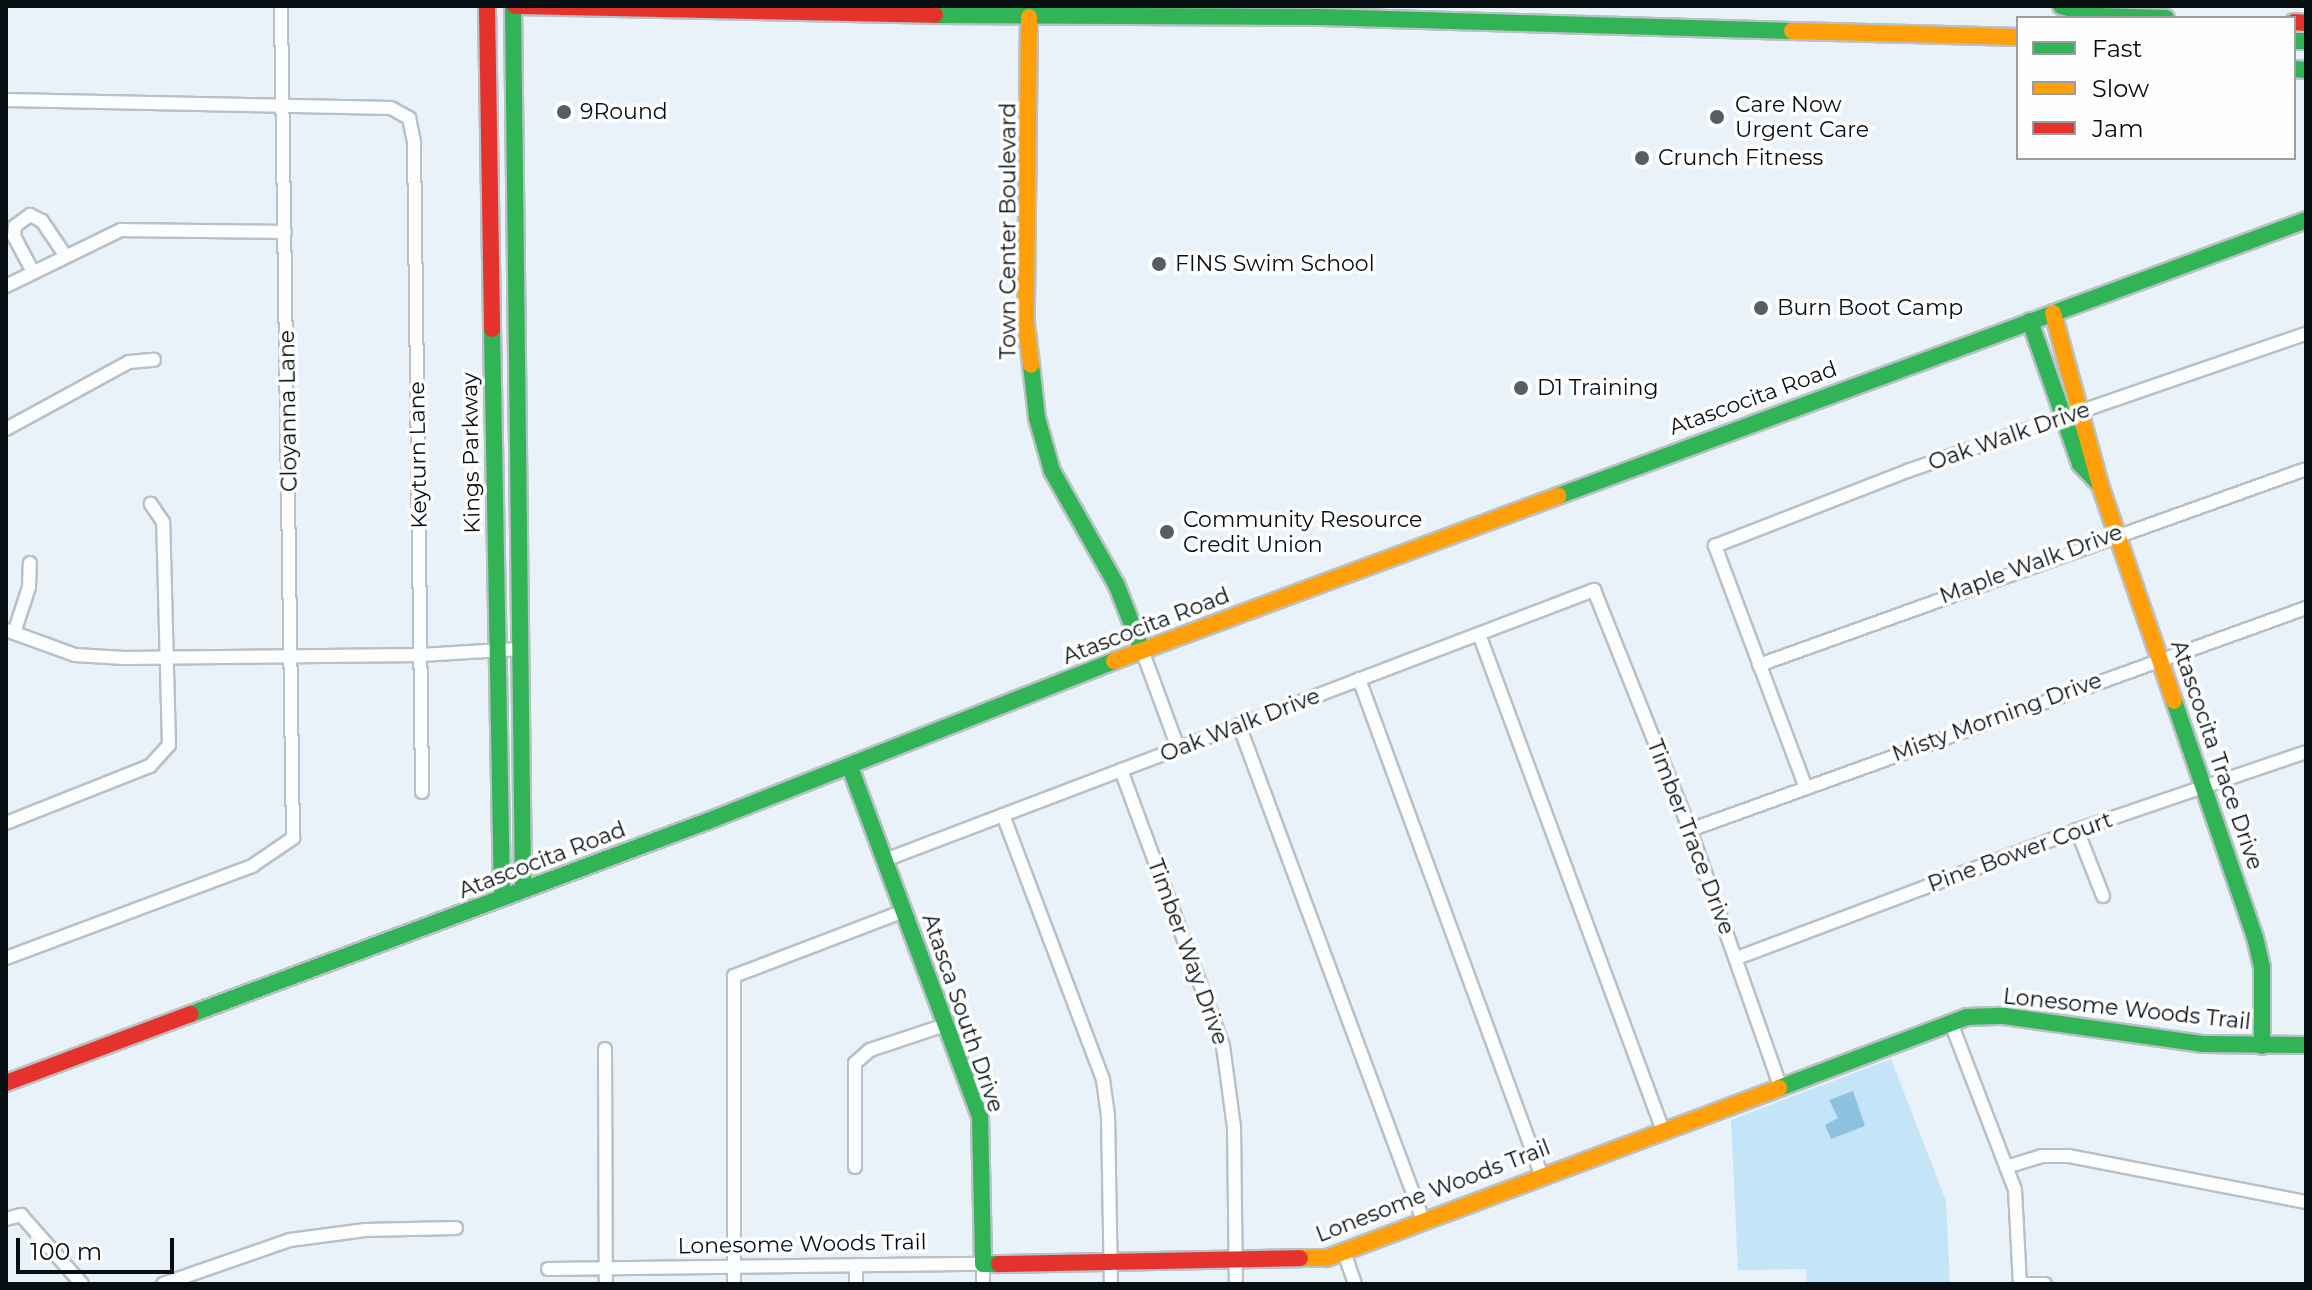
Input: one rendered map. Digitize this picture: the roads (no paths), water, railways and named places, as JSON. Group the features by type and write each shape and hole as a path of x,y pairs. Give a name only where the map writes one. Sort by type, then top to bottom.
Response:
{"street":[{"name":"Cloyanna Lane","path":"6,958 275,855 293,838 281,6"},
{"name":"Kings Parkway","path":"487,6 502,898"},
{"path":"514,6 1029,17 1336,17 2016,37"},
{"name":"Kings Parkway","path":"514,6 523,890"},
{"path":"2061,6 2098,16"},
{"name":"Town Center Boulevard","path":"1029,17 1026,324 1037,418 1052,471 1117,586 1178,748"},
{"path":"6,100 283,106"},
{"name":"Keyturn Lane","path":"283,106 391,108 409,118 414,142 422,792"},
{"path":"33,272 14,237 15,226 30,215 42,221 64,254"},
{"name":"Atascocita Road","path":"6,1083 850,767 1142,650 2306,220"},
{"path":"6,286 64,254 121,230 285,232"},
{"name":"Atascocita Trace Drive","path":"2053,313 2100,485 2161,657 2262,967 2262,1046"},
{"name":"Atascocita Trace Drive","path":"2030,321 2061,417 2080,464 2100,485"},
{"name":"Oak Walk Drive","path":"1759,665 1715,546 2061,417 2306,334"},
{"path":"6,429 129,362 154,360"},
{"name":"Maple Walk Drive","path":"1759,665 2118,532 2306,469"},
{"path":"6,823 150,766 169,745 170,658 163,522 151,504"},
{"path":"30,563 29,587 10,632 75,655 170,658 421,655 519,649"},
{"name":"Oak Walk Drive","path":"885,860 1594,590"},
{"name":"Timber Trace Drive","path":"1594,590 1690,830 1780,1086"},
{"name":"Misty Morning Drive","path":"1690,830 2161,657 2306,608"},
{"path":"1479,634 1662,1128"},
{"path":"1759,665 1806,788"},
{"path":"1359,679 1541,1174"},
{"path":"1239,725 1423,1220"},
{"name":"Pine Bower Court","path":"1737,958 2077,830 2306,752"},
{"name":"Atasca South Drive","path":"850,767 980,1116 983,1284"},
{"name":"Timber Way Drive","path":"1121,770 1223,1046 1234,1127 1236,1284"},
{"path":"1003,815 1103,1080 1108,1116 1111,1284"},
{"path":"2077,830 2103,896"},
{"path":"734,1284 734,976 904,911"},
{"name":"Lonesome Woods Trail","path":"548,1269 1306,1261 1344,1252 1662,1128 1951,1023 2004,1016 2202,1044 2306,1045"},
{"path":"1951,1023 2006,1167 2019,1223 2020,1284 2045,1284"},
{"path":"855,1167 855,1063 870,1050 948,1024"},
{"path":"605,1049 606,1284"},
{"path":"2006,1167 2041,1156 2069,1156 2306,1202"},
{"path":"6,1219 21,1215 82,1284"},
{"path":"163,1284 290,1240 365,1230 456,1228"},
{"path":"1344,1252 1355,1284"},
{"path":"856,1265 856,1284"}],"place":[{"name":"9Round","path":"564,112"},
{"name":"Care Now Urgent Care","path":"1717,117"},
{"name":"Crunch Fitness","path":"1642,158"},
{"name":"FINS Swim School","path":"1159,264"},
{"name":"Burn Boot Camp","path":"1761,308"},
{"name":"D1 Training","path":"1521,388"},
{"name":"Community Resource Credit Union","path":"1167,532"}]}
